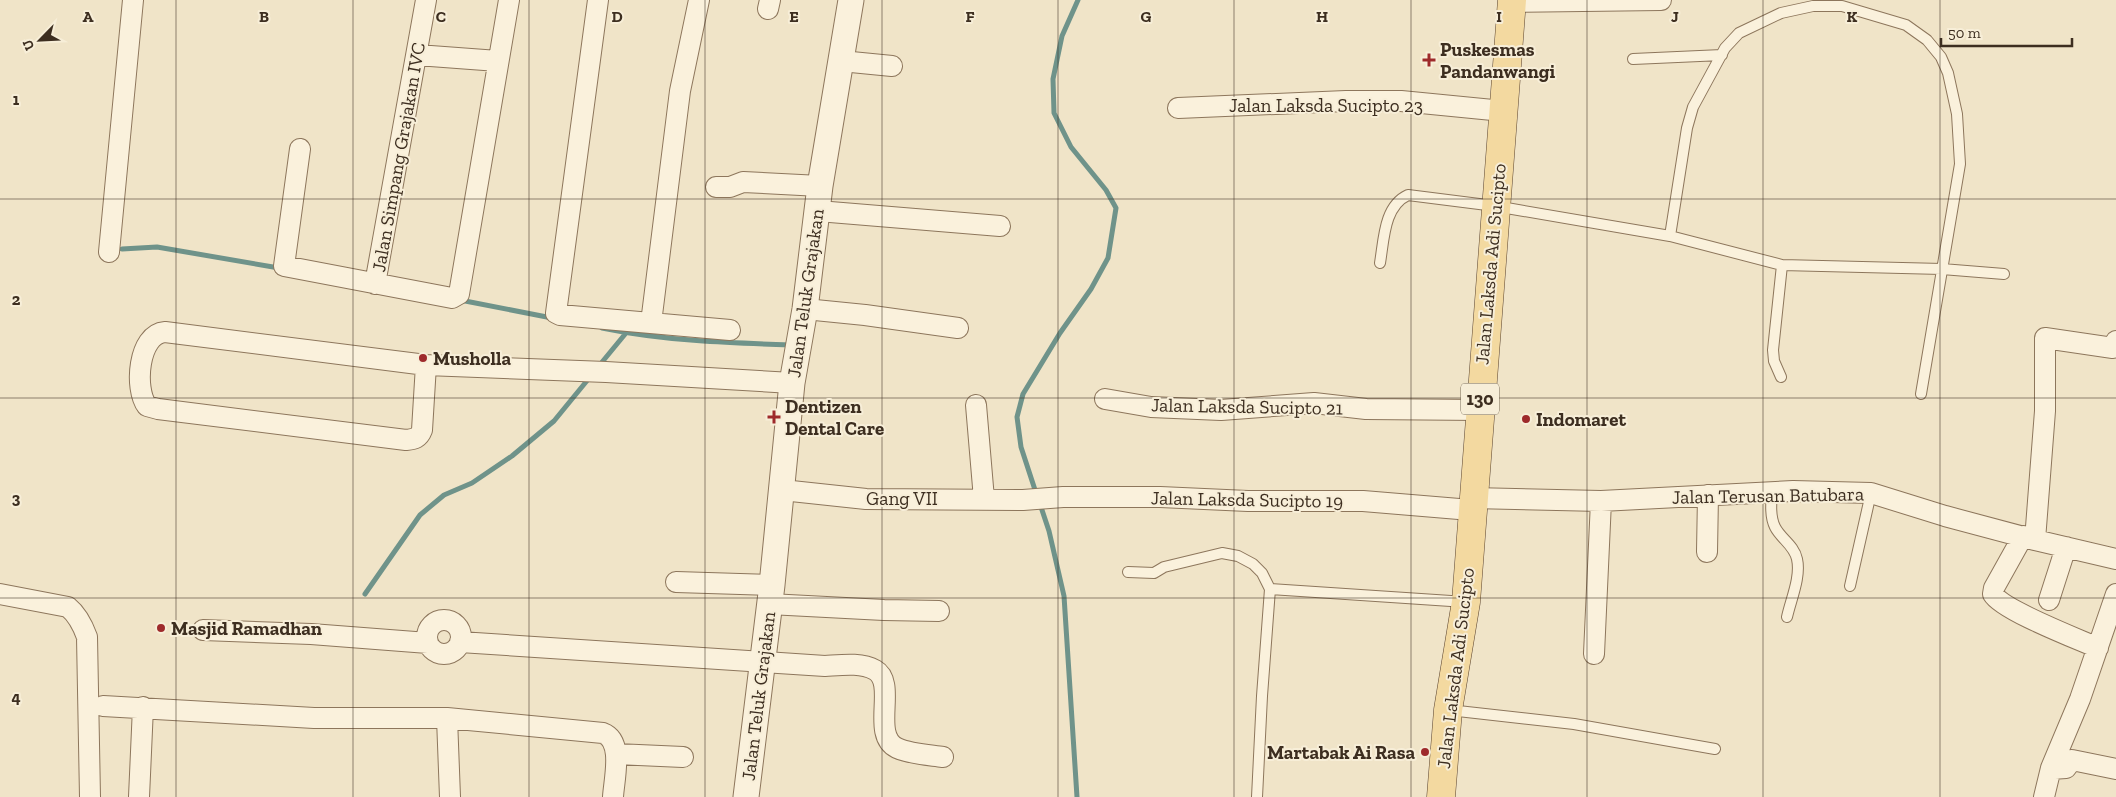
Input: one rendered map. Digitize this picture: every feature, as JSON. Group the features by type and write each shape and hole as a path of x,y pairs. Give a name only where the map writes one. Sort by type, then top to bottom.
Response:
{"main road":[{"name":"Jalan Laksda Adi Sucipto","path":"1441,797 1448,710 1466,602 1479,410 1512,1"}],"street":[{"path":"109,252 133,0"},
{"name":"Jalan Simpang Grajakan IVC","path":"375,284 426,0"},
{"path":"300,149 284,266 452,298 459,294 509,0"},
{"path":"598,0 556,313 560,315 730,330"},
{"path":"651,323 680,91 699,0"},
{"name":"Jalan Teluk Grajakan","path":"746,797 782,490 792,383 805,309 820,186 851,0"},
{"path":"1512,1 1661,0"},
{"path":"417,55 498,61"},
{"path":"841,61 892,66"},
{"name":"Jalan Laksda Sucipto 23","path":"1178,108 1374,101 1409,102 1503,111"},
{"path":"716,187 730,187 743,182 820,186"},
{"path":"818,211 1000,226"},
{"path":"805,309 958,328"},
{"path":"426,365 422,430 420,436 415,439 406,440 175,412 147,406 140,393 145,348 148,341 158,333 426,365 792,383"},
{"path":"2098,648 2016,611 1995,599 1992,594 1994,588 2029,538 2045,411 2045,338 2113,348 2116,341"},
{"name":"Jalan Laksda Sucipto 21","path":"1105,399 1151,407 1221,410 1314,403 1366,409 1479,410"},
{"path":"976,405 984,498"},
{"name":"Gang VII","path":"782,490 866,499 984,498 1023,500"},
{"name":"Jalan Terusan Batubara","path":"1472,504 1601,501 1772,492 1871,493 1945,516 2116,558"},
{"path":"1707,552 1708,494"},
{"name":"Jalan Laksda Sucipto 19","path":"1023,500 1063,497 1160,497 1248,501 1363,501 1472,504"},
{"path":"1594,654 1601,501"},
{"path":"2049,600 2066,547"},
{"path":"676,582 884,610 939,611"},
{"path":"0,594 68,608 73,612 84,629 87,637 90,797"},
{"path":"2044,797 2051,769 2098,648 2116,594"},
{"path":"203,630 311,634 428,643 430,648 441,654 452,651 460,642 762,660 825,666 855,665 876,671 884,681 885,721 889,740 898,748 943,757"},
{"path":"103,706 314,718 447,718 603,733 611,738 615,746 613,797"},
{"path":"139,797 143,707"},
{"path":"447,718 450,797"},
{"path":"616,754 683,757"},
{"path":"2051,769 2066,768 2072,760 2116,769"}],"lane":[{"path":"1670,236 1687,128 1693,107 1722,55 1739,33 1781,13 1813,6 1843,3 1906,25 1927,40 1941,57 1948,73 1958,114 1960,164 1921,394"},
{"path":"1633,59 1722,55"},
{"path":"1380,262 1390,210 1404,197 1414,195 1495,206 1670,236 1782,266 1942,269 2004,274"},
{"path":"1781,377 1774,361 1773,350 1782,266"},
{"path":"1772,492 1771,507 1774,526 1791,545 1798,562 1798,570 1787,617"},
{"path":"1850,586 1871,493"},
{"path":"1128,572 1154,572 1164,567 1222,552 1238,556 1252,564 1262,573 1270,589 1262,696 1258,797"},
{"path":"1270,589 1466,602"},
{"path":"1448,710 1574,724 1715,748"}],"waterway":[{"path":"1037,496 1021,447 1017,417 1023,394 1060,333 1091,289 1108,258 1116,208 1106,190 1071,147 1054,113 1053,79 1062,36 1078,0"},
{"path":"122,249 157,247 279,268"},
{"path":"460,300 552,318"},
{"path":"602,328 673,339 792,345"},
{"path":"598,367 626,333"},
{"path":"365,594 420,515 444,495 472,483 512,456 554,421 590,377"},
{"path":"1040,504 1049,531 1064,596 1077,797"}],"place":[{"name":"Puskesmas Pandanwangi","path":"1429,60"},
{"name":"Musholla","path":"423,358"},
{"name":"Dentizen Dental Care","path":"774,417"},
{"name":"Indomaret","path":"1526,419"},
{"name":"Masjid Ramadhan","path":"161,628"},
{"name":"Martabak Ai Rasa","path":"1425,752"}]}
